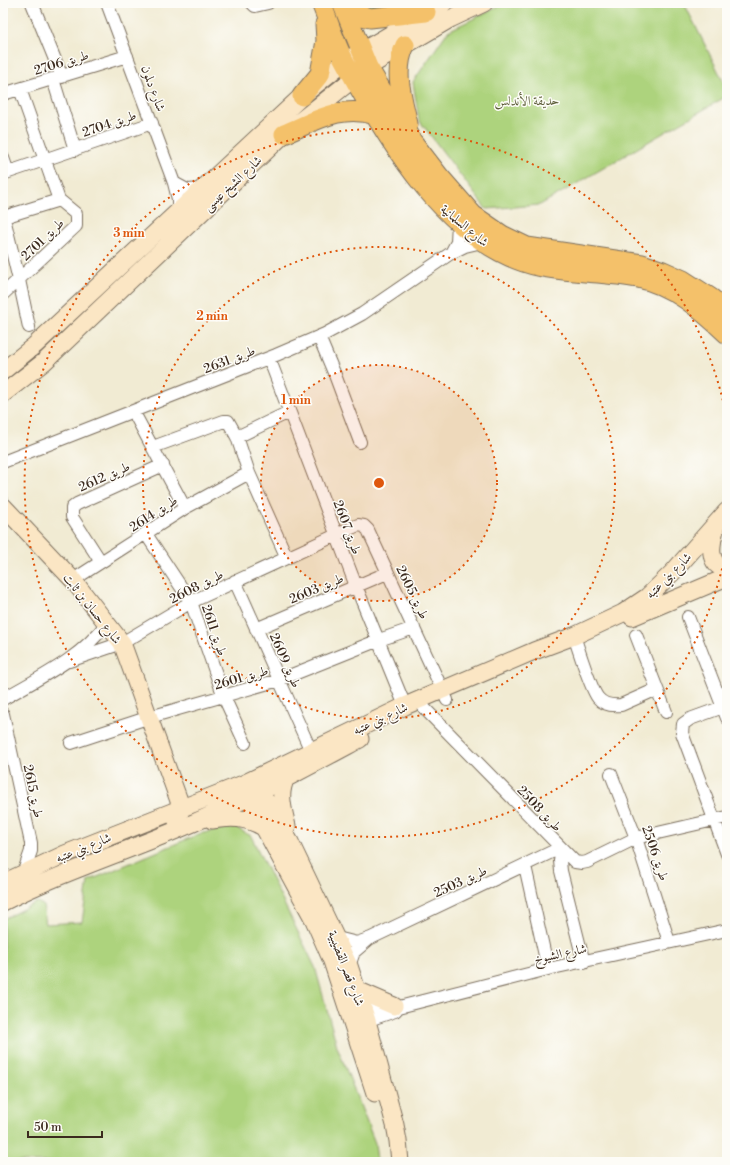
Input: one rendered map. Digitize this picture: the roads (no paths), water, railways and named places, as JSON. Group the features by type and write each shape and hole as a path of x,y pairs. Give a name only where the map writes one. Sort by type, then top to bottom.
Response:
{"main road":[{"path":"343,3 356,14 370,18 426,12"},
{"name":"شارع السلمانية","path":"343,3 357,64 376,116 420,183 458,222 482,242 516,258 542,266 640,278 658,285 676,293 698,307 727,334"},
{"name":"شارع الشيخ عيسى","path":"3,394 44,362 357,64 426,12 444,3"},
{"name":"شارع الشيخ عيسى","path":"3,371 35,345 178,214 302,96 357,64 405,45 450,19 484,3"},
{"path":"302,96 320,74 326,41 323,7"},
{"name":"شارع السلمانية","path":"323,7 357,64 412,141 438,176 473,215 502,235 536,250 642,264 656,269 683,280 725,308"},
{"path":"405,45 401,54 399,83 412,141"},
{"path":"284,134 342,112 358,111 376,116"},
{"name":"شارع حسان بن ثابت","path":"3,506 73,580 122,643 182,809"},
{"path":"722,517 712,545 712,555 714,562 721,568 727,570"},
{"name":"شارع بني عتبه","path":"576,641 647,597 722,517"},
{"name":"شارع بني عتبه","path":"3,902 63,874 192,824 311,750 416,705 576,641 727,577"},
{"name":"شارع بني عتبه","path":"3,883 59,856 150,820 249,788 286,778 387,725 416,705"},
{"name":"شارع حسان بن ثابت","path":"150,820 160,811 166,801 169,774"},
{"path":"286,778 283,784 281,797 290,842"},
{"name":"شارع قصر القضيبية","path":"249,788 263,827 314,920 358,1018 394,1125 398,1141 399,1159"},
{"name":"شارع قصر القضيبية","path":"249,788 290,842 337,938 357,990 358,1018"},
{"path":"123,851 136,837 177,819 182,809"},
{"path":"192,824 233,817 251,820 263,827"},
{"path":"59,856 63,874"},
{"path":"357,990 397,1006"}],"street":[{"name":"طريق 2704","path":"32,3 57,78 75,150"},
{"name":"شارع دلمون","path":"107,3 174,183 178,199 178,214"},
{"path":"252,3 258,7 268,3"},
{"name":"طريق 2706","path":"3,94 127,56"},
{"name":"طريق 2701","path":"3,294 20,280 76,226 76,214 59,200 20,89"},
{"name":"طريق 2704","path":"5,173 152,123"},
{"path":"3,158 5,173"},
{"path":"174,183 187,190 204,189"},
{"name":"طريق 2701","path":"3,215 59,200"},
{"path":"3,215 20,280 29,327"},
{"path":"451,253 457,242 458,222"},
{"name":"طريق 2631","path":"3,462 319,337 362,314 451,253 465,246 482,242"},
{"path":"319,337 360,442"},
{"name":"طريق 2607","path":"269,358 356,586 379,640 416,705"},
{"path":"133,411 185,508"},
{"path":"236,437 289,412"},
{"path":"153,447 224,421 230,424 287,558"},
{"name":"طريق 2612","path":"101,562 72,517 72,508 77,504 162,465"},
{"name":"طريق 2614","path":"73,580 185,508 250,473"},
{"name":"طريق 2605","path":"336,535 358,525 364,526 368,530 444,694"},
{"name":"طريق 2611","path":"146,534 191,602 224,697 245,743"},
{"name":"طريق 2608","path":"69,661 122,643 191,602 336,535"},
{"name":"طريق 2603","path":"256,629 387,572"},
{"name":"طريق 2609","path":"235,581 311,750"},
{"path":"688,617 725,713 690,719 683,724 682,733 727,854"},
{"name":"طريق 2608","path":"3,699 69,661 90,644 107,623"},
{"name":"طريق 2601","path":"71,743 279,680 379,640 414,628"},
{"path":"636,635 666,712"},
{"path":"576,641 595,693 603,702 609,705 621,705 657,689"},
{"name":"طريق 2508","path":"416,705 561,849 561,871 584,963"},
{"name":"طريق 2615","path":"3,714 31,843 31,851 23,874"},
{"name":"طريق 2506","path":"611,774 636,838 669,942"},
{"path":"561,849 575,862 582,863 636,838 727,817"},
{"name":"طريق 2503","path":"337,938 357,942 371,938 561,849"},
{"path":"524,866 548,969"},
{"name":"شارع الشيوخ","path":"358,1018 373,1008 397,1006 548,969 584,963 669,942 727,930"},
{"name":"طريق 2503","path":"349,966 354,952 371,938"}],"park label":[{"name":"حديقة الأندلس","path":"527,100"}]}
